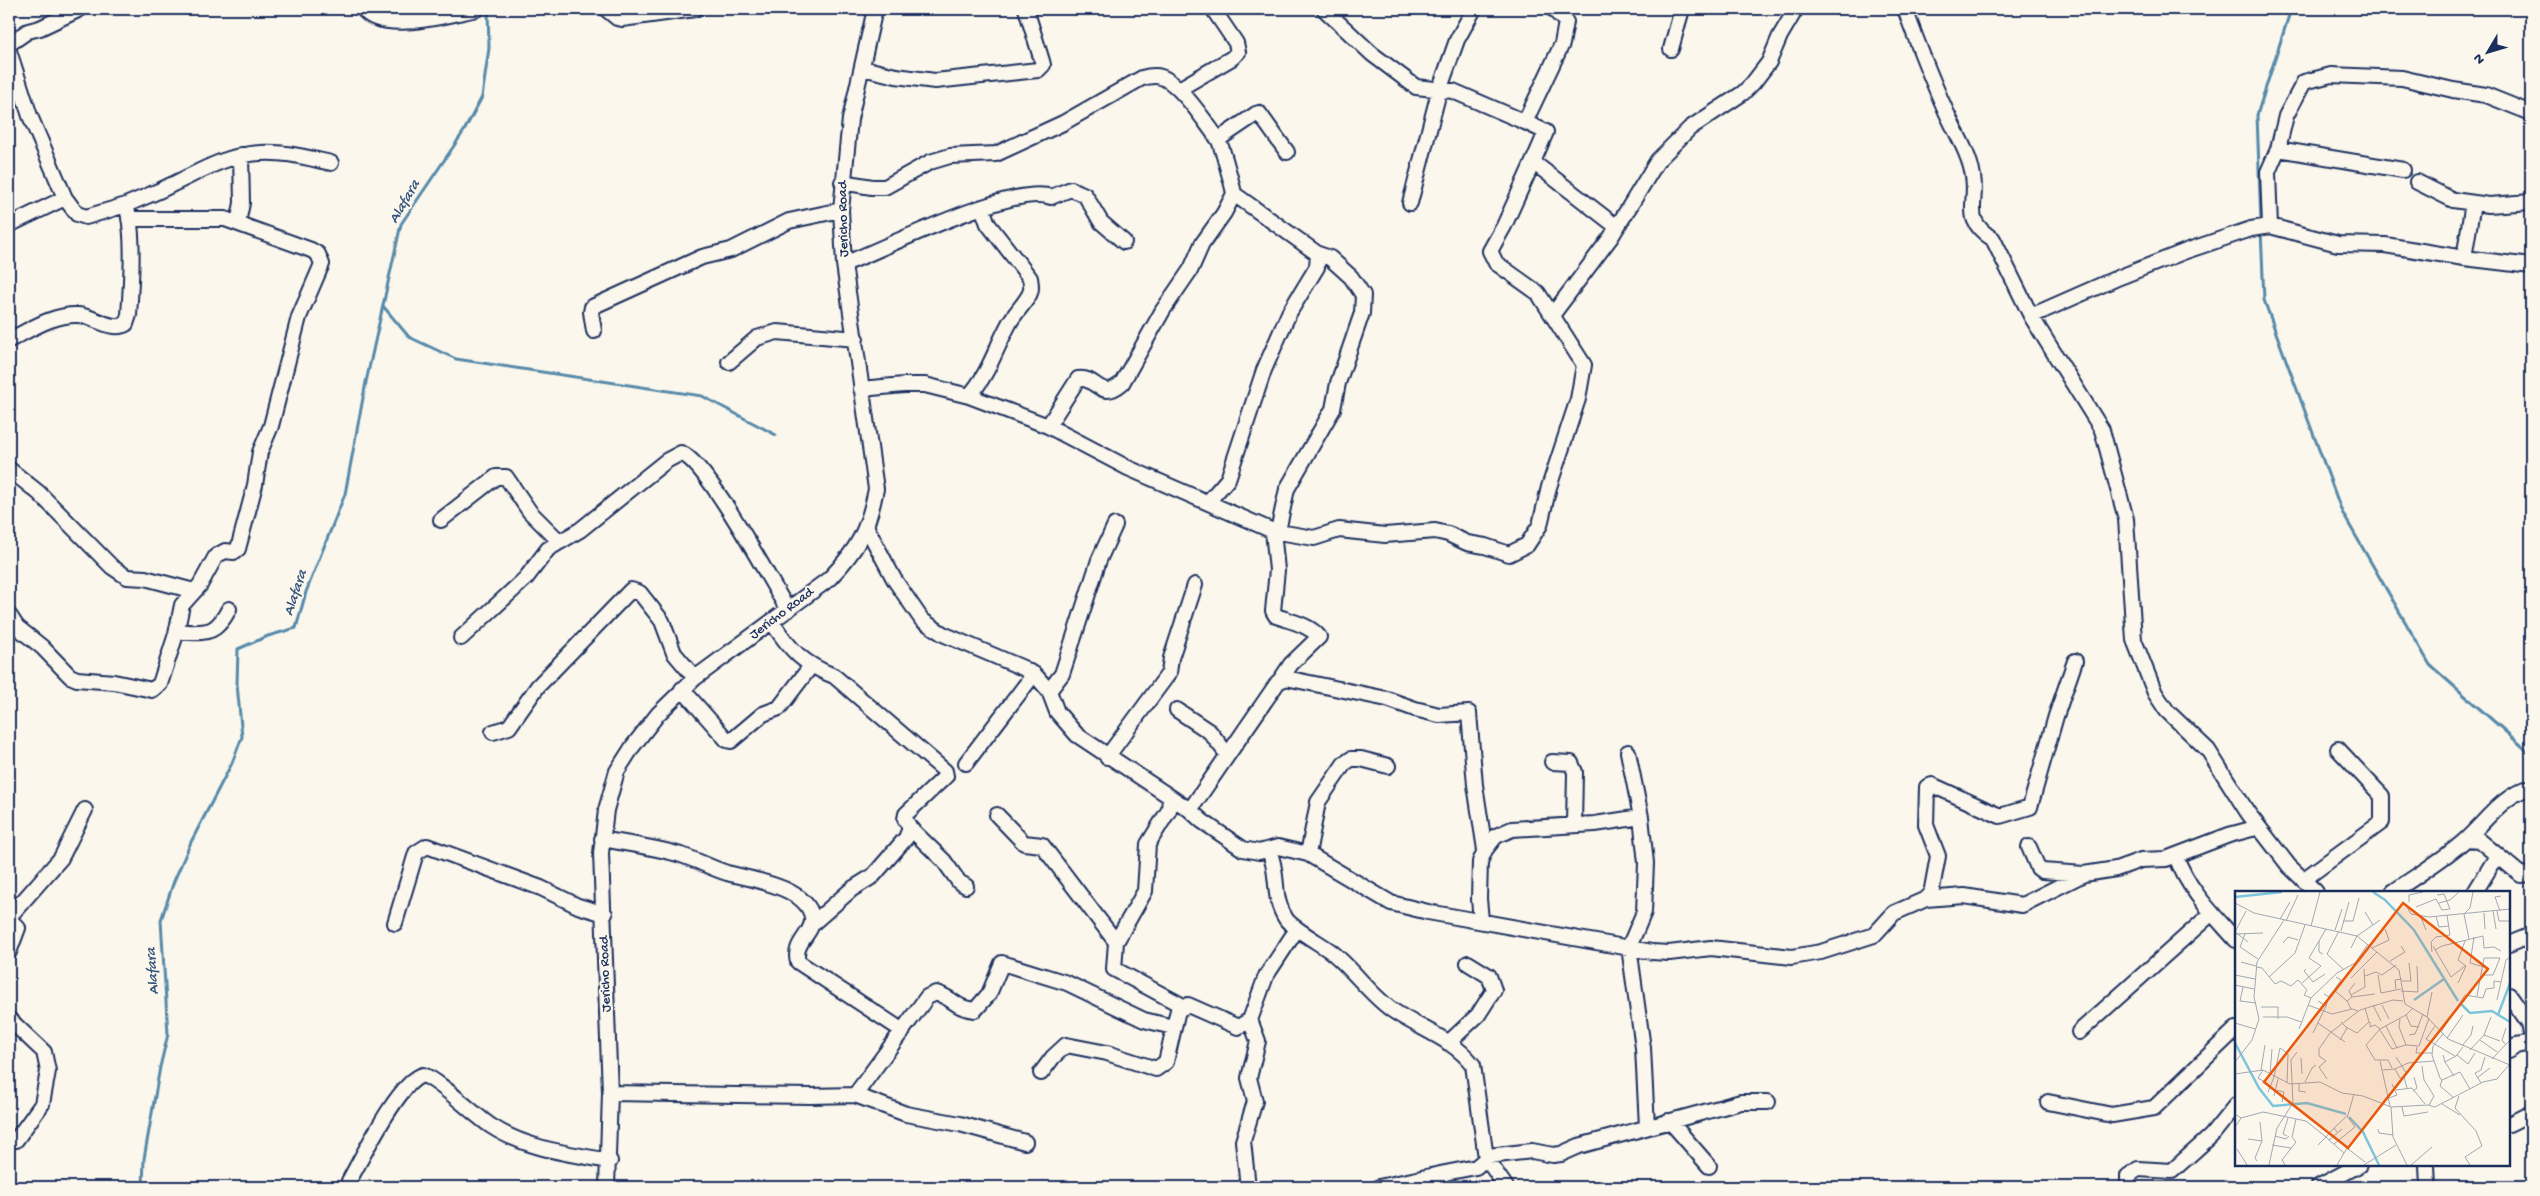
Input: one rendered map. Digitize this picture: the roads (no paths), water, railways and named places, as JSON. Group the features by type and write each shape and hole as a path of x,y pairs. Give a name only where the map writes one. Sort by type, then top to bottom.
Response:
{"street":[{"path":"9,44 28,30 40,28 80,9"},
{"path":"362,9 383,21 418,21 478,9"},
{"path":"606,9 616,18 622,19 696,9"},
{"name":"Jericho Road","path":"607,1187 610,1161 610,1093 602,838 606,810 617,771 633,746 658,714 695,678 829,579 847,561 867,528 876,489 844,264 841,210 842,182 850,119 875,9"},
{"path":"862,68 896,76 935,81 1038,70 1042,61 1026,9"},
{"path":"1179,89 1232,58 1238,52 1236,43 1212,9"},
{"path":"861,390 904,385 924,386 969,396 1048,426 1128,468 1276,531 1314,538 1339,530 1385,535 1435,531 1448,534 1467,543 1485,546 1508,554 1527,545 1540,525 1552,478 1578,399 1584,365 1538,293 1496,264 1490,251 1504,226 1546,132 1453,91 1440,88 1416,87 1372,54 1324,9"},
{"path":"1410,203 1440,88 1456,40 1474,9"},
{"path":"1524,122 1562,44 1566,22 1553,9"},
{"path":"1670,49 1682,9"},
{"path":"1553,314 1617,226 1658,160 1690,128 1743,93 1753,83 1769,62 1780,36 1796,9"},
{"path":"1905,9 1945,110 1970,163 1973,177 1972,211 1974,224 1981,232 1993,239 2031,316 2102,430 2126,519 2134,640 2155,693 2167,712 2208,750 2259,827 2288,866 2315,891"},
{"path":"9,51 30,116 65,198 77,214 86,217 126,205 171,186 213,164 241,155 262,152 291,154 331,163"},
{"path":"2270,226 2268,172 2278,148 2286,116 2304,82 2331,75 2402,78 2486,95 2531,113"},
{"path":"842,182 872,187 885,186 930,162 950,156 996,154 1063,123 1148,76 1164,78 1179,89 1219,139 1232,179 1234,194 1224,213 1202,244 1192,269 1163,310 1132,362 1122,383 1112,390 1106,390 1083,378 1078,379 1048,426"},
{"path":"1219,139 1260,113 1287,152"},
{"path":"2278,148 2403,170"},
{"path":"238,223 242,203 241,155"},
{"path":"1533,162 1617,226"},
{"path":"2418,182 2453,200 2489,205 2531,202"},
{"path":"844,264 982,207 1030,195 1041,194 1051,197 1071,189 1085,194 1101,222 1124,242"},
{"path":"1190,810 1291,664 1319,637 1316,632 1276,616 1273,611 1278,570 1276,531 1287,489 1333,408 1338,383 1362,313 1363,295 1350,277 1330,258 1318,254 1234,194"},
{"path":"9,226 65,198"},
{"path":"2464,258 2473,203"},
{"path":"9,340 43,323 76,315 90,317 112,326 126,324 129,315 131,282 129,219 126,205"},
{"path":"969,396 988,370 1002,335 1018,308 1030,294 1031,285 1030,278 988,224 982,207"},
{"path":"594,331 592,307 702,257 731,250 790,221 841,210"},
{"path":"9,615 17,627 42,647 70,676 77,679 114,682 146,689 157,688 160,684 176,634 182,606 216,556 225,551 234,552 238,549 255,485 260,452 271,426 298,317 322,264 318,254 311,250 238,223 212,218 129,219"},
{"path":"2031,316 2150,265 2251,228 2270,226 2338,244 2385,245 2464,258 2531,266"},
{"path":"1208,502 1228,479 1264,370 1289,313 1317,267 1318,254"},
{"path":"729,362 757,338 777,332 856,339"},
{"path":"461,638 526,578 548,549 580,530 666,461 681,453 692,459 727,505 788,610"},
{"path":"9,470 39,493 112,567 127,577 145,578 194,591"},
{"path":"441,520 496,477 506,477 530,512 560,542"},
{"path":"1046,687 1052,687 1062,674 1099,560 1115,525"},
{"path":"867,528 894,579 922,620 944,634 1034,674 1046,687 1063,720 1078,735 1108,757 1190,810 1202,821 1232,840 1239,847 1259,852 1278,848 1308,854 1390,903 1428,912 1481,920 1603,944 1669,953 1711,948 1792,956 1821,952 1874,935 1894,912 1926,900 1964,896 2022,905 2084,874"},
{"path":"1108,757 1169,673 1195,585"},
{"path":"493,732 509,727 538,686 631,590 640,593 662,621 674,653 695,678"},
{"path":"176,634 179,632 200,634 216,628 229,609"},
{"path":"772,622 800,659 834,676 945,771 946,776 942,781 906,814 905,820 910,828 944,861 960,882 966,886"},
{"path":"1926,900 1931,894 1938,856 1926,824 1927,787 1932,785 2000,816 2030,807 2056,716 2075,661"},
{"path":"682,690 727,740 731,741 763,714 779,708 811,666"},
{"path":"966,763 1034,674"},
{"path":"1281,679 1387,699 1415,710 1439,715 1469,713 1474,776 1485,850"},
{"path":"1176,710 1210,732 1228,754"},
{"path":"2303,880 2382,822 2382,796 2338,749"},
{"path":"1628,752 1641,817 1646,863 1644,912 1629,947 1643,1048 1647,1127"},
{"path":"1308,854 1318,802 1344,764 1351,759 1362,759 1388,766"},
{"path":"1552,762 1571,763 1575,772 1574,825"},
{"path":"2394,891 2467,839 2504,800 2519,791 2531,787"},
{"path":"1170,798 1169,810 1148,844 1145,891 1116,942 1114,969 1183,1006"},
{"path":"9,952 18,928 9,918 61,858 86,810"},
{"path":"997,815 1024,842 1042,845 1116,942"},
{"path":"1481,920 1480,862 1485,850 1496,836 1512,829 1574,825 1641,817"},
{"path":"2029,847 2038,868 2042,871 2084,874 2116,869 2141,860 2156,861 2176,856 2229,835 2259,827"},
{"path":"903,1031 798,962 797,949 812,924 852,889 872,876 906,838 910,828"},
{"path":"602,838 681,856 727,873 782,888 809,909 813,917 812,924"},
{"path":"2467,839 2479,840 2521,875 2531,874"},
{"path":"395,923 416,853 427,846 541,888 578,906 605,914"},
{"path":"1269,850 1275,865 1278,905 1287,921 1335,955 1391,1009 1468,1057 1473,1065 1486,1158 1506,1187"},
{"path":"2176,856 2184,877 2235,939"},
{"path":"2476,891 2497,856"},
{"path":"2079,1032 2212,913"},
{"path":"1041,1073 1053,1057 1066,1045 1107,1053 1156,1069 1166,1062 1172,1027 1178,1010 1183,1006 1188,1005 1238,1027 1250,1020 1266,976 1297,929"},
{"path":"2510,944 2531,935"},
{"path":"855,1095 932,994 942,995 962,1009 976,1010 989,994 1002,963 1067,983 1144,1020 1172,1027"},
{"path":"1448,1043 1478,1015 1494,990 1489,976 1468,963"},
{"path":"2510,996 2529,1023 2531,1034"},
{"path":"9,1019 44,1052 48,1071 42,1104 16,1140"},
{"path":"1248,1187 1243,1141 1255,1101 1249,1078 1258,1042 1250,1020"},
{"path":"2048,1102 2112,1115 2154,1108 2235,1030"},
{"path":"2510,1050 2516,1046 2531,1042"},
{"path":"349,1181 402,1093 414,1079 423,1075 492,1127 518,1140 562,1152 610,1161"},
{"path":"610,1093 855,1095 906,1114 960,1124 1025,1142"},
{"path":"1379,1187 1476,1167 1486,1158 1532,1151 1561,1154 1579,1146 1741,1102 1768,1102"},
{"path":"2128,1187 2128,1176 2138,1169 2172,1171 2210,1136 2235,1107"},
{"path":"2510,1124 2531,1114"},
{"path":"1668,1121 1676,1127 1709,1166"},
{"path":"2318,1187 2357,1166"},
{"path":"2427,1166 2428,1187"},
{"path":"1436,1187 1437,1182 1445,1173"}],"waterway":[{"name":"Alafara","path":"143,1187 144,1159 160,1067 168,1034 161,920 174,881 191,842 232,763 242,737 237,684 238,649 268,636 296,628 306,592 345,494 366,382 401,224 464,131 482,97 489,48 488,9"},
{"path":"2261,224 2257,115 2291,9"},
{"path":"2261,230 2264,300 2342,512 2430,665 2531,754"},
{"path":"383,306 409,337 456,359 702,396 776,435"}]}
